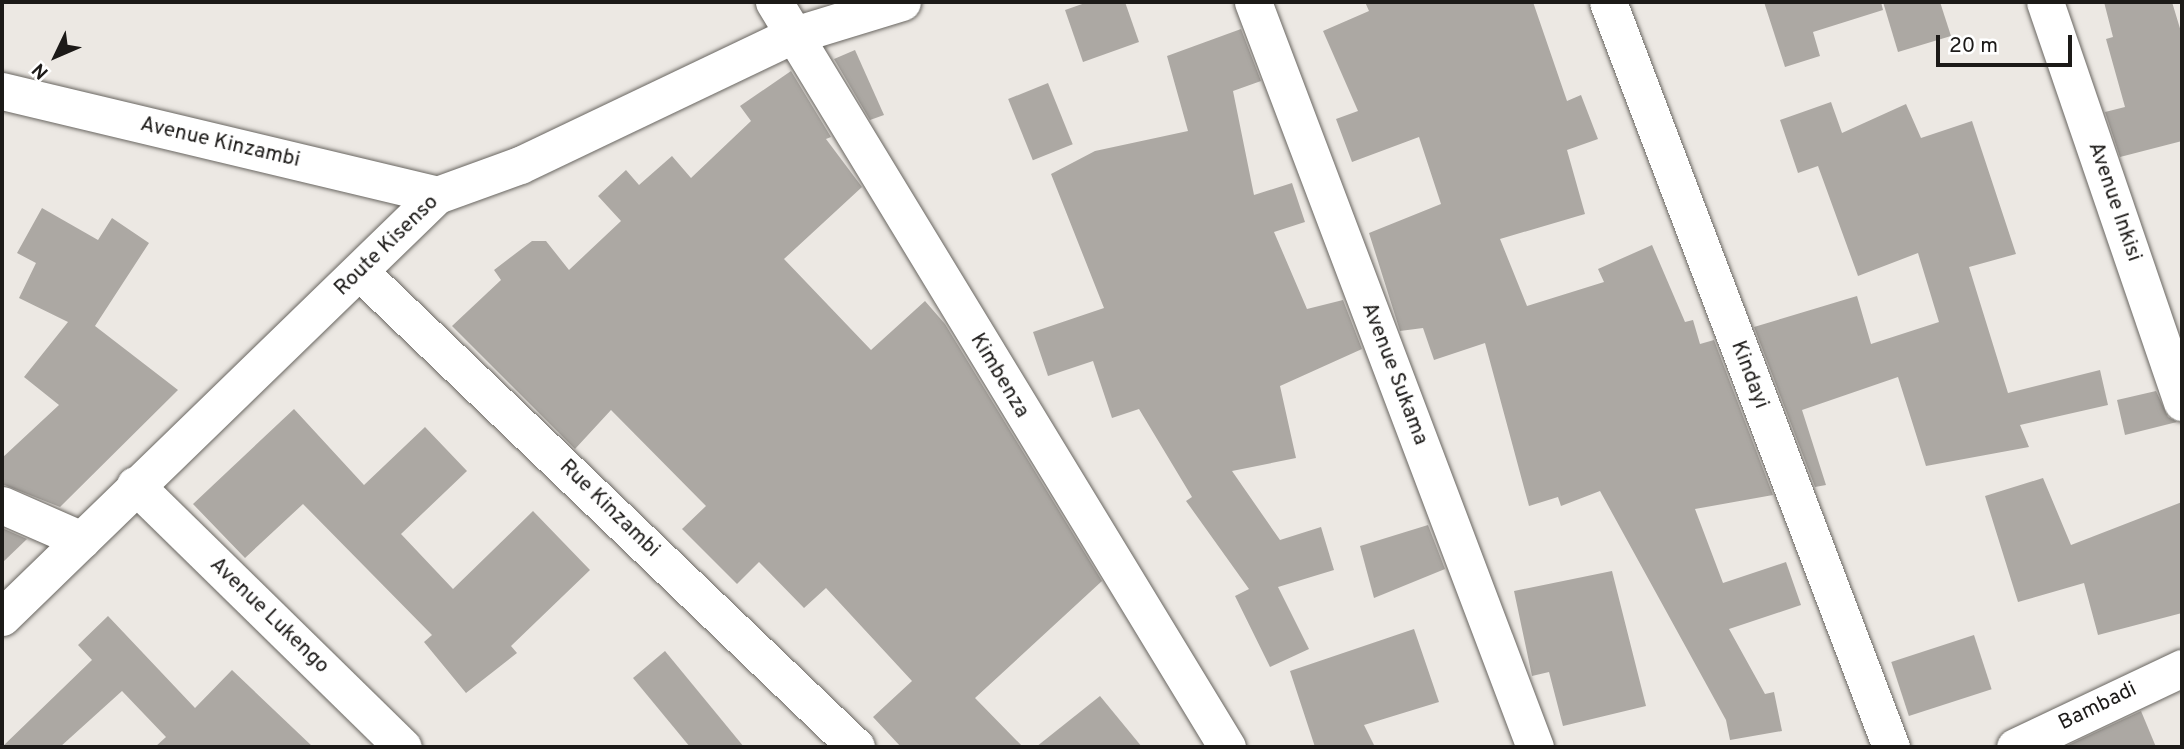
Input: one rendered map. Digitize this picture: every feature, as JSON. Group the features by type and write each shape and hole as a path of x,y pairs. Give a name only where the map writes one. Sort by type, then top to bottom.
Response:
{"street":[{"name":"Kimbenza","path":"774,2 792,36 1227,747"},
{"name":"Route Kisenso","path":"2,617 135,485 360,272 437,195 520,165 792,36 902,2"},
{"name":"Avenue Sukama","path":"1253,2 1535,747"},
{"name":"Kindayi","path":"1608,2 1891,747"},
{"name":"Avenue Inkisi","path":"2045,2 2182,402"},
{"name":"Avenue Kinzambi","path":"2,91 437,195"},
{"name":"Rue Kinzambi","path":"360,272 856,747"},
{"name":"Avenue Lukengo","path":"135,485 403,747"},
{"path":"2,505 82,540"},
{"name":"Bambadi","path":"2015,747 2182,668"}],"building":[{"path":"1088,2 1125,2 1139,42 1083,62 1065,10"},
{"path":"1365,2 1533,2 1567,101 1581,95 1598,139 1567,150 1585,214 1500,239 1527,306 1604,282 1598,269 1652,245 1685,322 1693,320 1700,344 1714,340 1773,495 1695,509 1723,583 1786,562 1801,605 1729,629 1765,694 1774,692 1782,731 1730,740 1726,720 1600,491 1561,506 1558,497 1529,506 1485,343 1434,360 1423,328 1400,331 1369,233 1441,204 1419,137 1352,162 1336,119 1358,111 1323,31 1369,11"},
{"path":"1764,2 1881,2 1883,10 1813,32 1820,56 1785,67"},
{"path":"1883,2 1940,2 1951,36 1898,52"},
{"path":"2104,2 2172,2 2182,35 2182,141 2120,157 2105,112 2125,107 2106,39 2113,37"},
{"path":"1241,29 1261,81 1233,91 1254,195 1292,183 1305,222 1274,232 1307,309 1343,300 1362,349 1280,386 1296,458 1232,471 1280,540 1321,527 1334,570 1278,587 1309,649 1270,667 1235,596 1249,589 1186,501 1192,497 1139,409 1112,418 1093,361 1048,376 1033,332 1104,308 1051,174 1095,151 1188,131 1167,56"},
{"path":"855,50 884,115 870,120 834,59"},
{"path":"791,71 831,137 826,139 862,187 784,259 871,350 925,301 945,324 1102,581 975,698 1023,747 901,747 873,717 912,681 826,588 804,608 759,562 737,584 682,529 706,506 611,410 575,449 452,326 501,280 494,270 532,241 546,241 569,270 621,221 598,196 626,170 639,185 672,156 691,178 751,121 740,106"},
{"path":"1048,83 1073,144 1033,160 1008,99"},
{"path":"1831,102 1842,133 1906,104 1921,138 1972,121 2016,254 1969,267 2008,393 2100,370 2108,405 2020,425 2029,447 1926,466 1898,377 1802,410 1826,485 1815,487 1754,327 1857,296 1871,344 1939,322 1918,253 1858,276 1818,166 1798,173 1780,120"},
{"path":"42,208 98,240 112,218 149,243 95,326 178,390 60,507 2,484 2,458 59,405 24,377 68,322 19,298 36,263 17,253"},
{"path":"2156,391 2168,417 2177,422 2125,435 2117,400"},
{"path":"294,409 364,485 425,427 467,471 401,534 453,589 533,511 590,570 511,646 517,653 466,693 424,642 432,635 303,504 245,558 193,504"},
{"path":"2043,478 2071,545 2182,502 2182,613 2098,635 2084,583 2018,602 1985,496"},
{"path":"1428,525 1445,569 1374,598 1360,546"},
{"path":"2,528 27,539 2,563"},
{"path":"1612,571 1646,706 1563,726 1549,672 1532,676 1514,591"},
{"path":"108,616 195,708 232,670 313,747 155,747 166,737 122,691 60,747 2,747 92,660 78,645"},
{"path":"1414,629 1439,702 1364,725 1375,747 1315,747 1290,671"},
{"path":"1974,635 1992,689 1909,716 1891,662"},
{"path":"665,651 744,747 690,747 633,678"},
{"path":"1100,696 1142,747 1036,747"},
{"path":"2141,711 2156,747 2064,747"}]}
